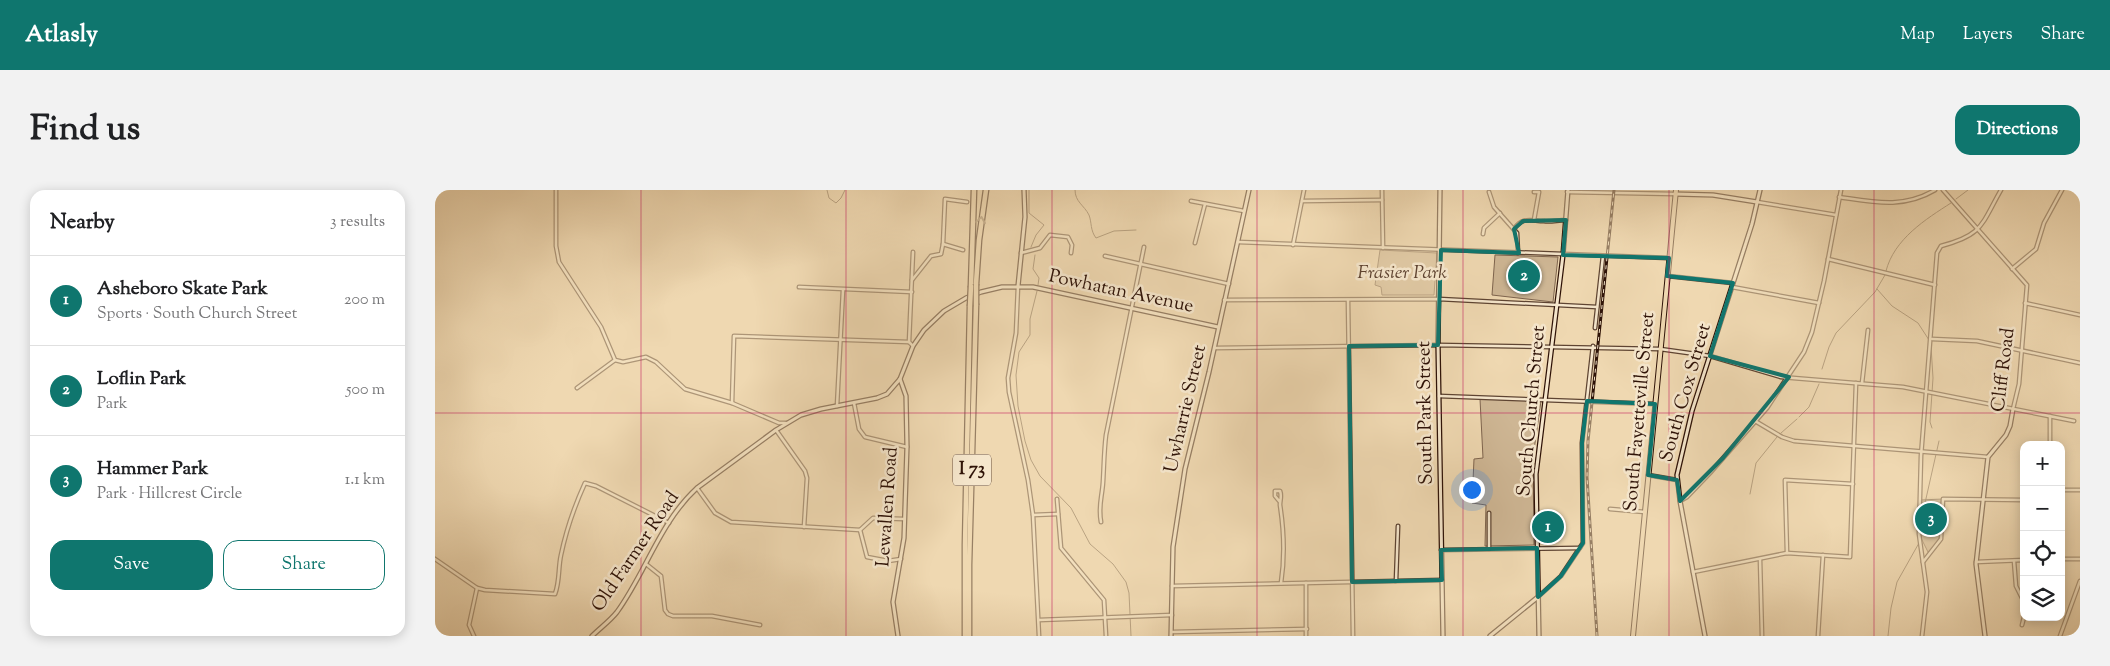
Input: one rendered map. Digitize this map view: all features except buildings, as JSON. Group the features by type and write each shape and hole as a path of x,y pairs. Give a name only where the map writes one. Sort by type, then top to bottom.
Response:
{"highway":[{"name":"I 73","path":"965,636 965,545 974,285 974,190"},
{"name":"I 73","path":"974,285 980,225 986,190"},
{"name":"I 73","path":"969,636 973,306"}],"main road":[{"name":"South Fayetteville Street","path":"1633,636 1675,192"}],"street":[{"path":"556,190 556,246 559,262 601,327 615,360"},
{"path":"1024,190 1025,213 1018,286 1016,333 1008,378 1009,392 1028,480 1033,515 1039,636"},
{"name":"Uwharrie Street","path":"1172,634 1173,547 1185,469 1215,348 1249,190"},
{"path":"1293,245 1304,190"},
{"path":"1382,190 1383,248"},
{"name":"South Park Street","path":"1440,190 1441,250 1438,345 1443,636"},
{"name":"South Cox Street","path":"1705,636 1679,501 1677,480 1686,432 1732,287 1760,190"},
{"path":"1679,501 1687,497 1704,479 1771,403 1808,344 1829,259 1841,190"},
{"path":"1839,197 1891,204 1916,198 1935,190"},
{"name":"Cliff Road","path":"1943,190 2027,285 2019,384 2010,426 2006,435 1988,457"},
{"path":"1922,636 1927,592 1919,534 1922,452 1938,250 1941,246 1966,239 1978,229 2001,190"},
{"path":"2012,269 2036,249 2044,223 2062,190"},
{"path":"1567,191 1675,192 1713,195 1836,215"},
{"name":"South Church Street","path":"1539,636 1536,474 1563,255 1567,191"},
{"path":"1489,192 1495,207 1514,230 1518,240 1518,253"},
{"path":"1533,192 1539,192 1534,220"},
{"path":"912,280 931,256 941,254 945,199 967,202"},
{"path":"1302,201 1382,200"},
{"path":"1191,201 1244,211"},
{"path":"1195,243 1205,204"},
{"path":"1483,234 1484,228 1500,213"},
{"path":"1514,230 1523,220 1566,220"},
{"path":"1021,253 1040,248 1050,235 1068,237 1072,245 1071,254"},
{"path":"1238,242 1669,258"},
{"path":"943,244 963,250"},
{"path":"1101,522 1099,510 1103,484 1106,434 1145,246"},
{"path":"909,342 913,252"},
{"path":"1105,256 1229,284"},
{"path":"1595,328 1603,256"},
{"path":"1829,259 1935,285"},
{"path":"1667,276 1733,283"},
{"name":"Powhatan Avenue","path":"1018,286 1045,289 1218,327"},
{"name":"Old Farmer Road","path":"592,636 616,613 669,523 685,499 697,488 776,430 807,412 877,398 887,394 900,379 913,346 932,320 954,305 981,292 1018,286"},
{"path":"799,287 912,292"},
{"path":"1732,287 1819,302"},
{"path":"837,406 843,290"},
{"path":"1224,300 1439,300 1597,307"},
{"path":"1348,300 1353,636"},
{"path":"2025,303 2080,315"},
{"path":"1861,383 1868,330"},
{"path":"732,403 734,336 909,342 913,346"},
{"path":"1931,339 1977,340 2080,363"},
{"path":"1215,348 1438,345 1661,348 1710,356 1781,377 1903,387 2074,420"},
{"path":"1490,636 1561,576 1583,543 1582,442 1593,346"},
{"path":"615,360 623,362 646,358 656,362 685,389 732,403 779,423 787,423"},
{"path":"577,388 615,360"},
{"name":"Lewallen Road","path":"898,636 893,602 901,559 907,447 905,396 904,387 900,379"},
{"path":"1693,572 1787,553 1850,557 1856,383"},
{"path":"1439,396 1655,404"},
{"path":"854,403 859,429 865,436 907,447"},
{"path":"2050,416 2050,441"},
{"path":"1755,421 1788,439 1988,457 1977,562 1985,636"},
{"path":"776,430 805,471 807,478 804,527"},
{"path":"1648,475 1677,480"},
{"path":"1787,553 1785,480 1853,484"},
{"path":"435,559 477,588 555,594 559,584 558,568 561,553 585,483 596,486 669,523"},
{"path":"697,488 715,513 731,522 860,530 873,518 904,518"},
{"path":"2065,490 2080,490"},
{"path":"1280,502 1275,496 1275,491 1281,492 1283,568 1281,583"},
{"path":"1057,498 1061,548 1101,596 1105,604 1106,636"},
{"path":"1923,562 1941,539 1943,499 2020,500"},
{"path":"1610,509 1645,512"},
{"path":"1489,513 1489,549"},
{"path":"1033,515 1058,514"},
{"path":"1396,581 1398,526"},
{"path":"860,530 867,557 888,561 901,559"},
{"path":"1441,550 1580,548"},
{"path":"1818,636 1823,555"},
{"path":"1760,559 1761,636"},
{"path":"2065,559 2080,559"},
{"path":"1977,562 2020,560"},
{"path":"2014,561 2016,586 2020,594"},
{"path":"646,564 661,576 665,610 668,614 673,616 713,616 760,625"},
{"path":"1172,586 1442,580"},
{"path":"2060,636 2080,581"},
{"path":"1306,583 1307,636"},
{"path":"474,636 469,625 477,588"},
{"path":"1039,620 1106,619 1172,615"},
{"path":"2022,625 2023,621"},
{"path":"1172,634 1307,630"}],"highlighted area":[{"path":"1566,220 1563,255 1669,258 1667,276 1733,283 1710,356 1789,377 1723,458 1680,501 1677,480 1648,475 1655,404 1587,401 1582,443 1583,543 1561,576 1538,597 1537,548 1441,550 1442,580 1352,582 1349,346 1438,345 1441,250 1519,253 1514,229 1523,221"}],"green space":[{"name":"Frasier Park","path":"1380,250 1437,253 1434,295 1382,295 1381,287 1375,285"},
{"path":"1495,255 1558,257 1553,302 1492,295"},
{"path":"1480,399 1541,401 1533,457 1534,545 1485,546 1486,505 1472,503 1474,459 1483,458"},
{"path":"1943,499 1941,539 1928,552 1921,538 1920,500"},
{"path":"1540,512 1556,512 1557,542 1540,542"}],"waterway":[{"path":"827,190 829,198 836,203 845,190"},
{"path":"1029,190 1029,213 1044,225 1036,235 1031,247"},
{"path":"1075,190 1078,201 1089,215 1096,238 1114,231 1136,230"},
{"path":"1956,199 1968,190"},
{"path":"1886,271 1896,249 1903,240 1931,216 1951,203"},
{"path":"1035,255 1033,269 1039,278 1038,285"},
{"path":"1822,369 1836,333 1875,292 1885,275"},
{"path":"1877,289 1892,306 1918,323 1929,340"},
{"path":"1037,291 1030,319 1030,335 1019,352 1016,375 1018,406 1025,441 1031,460 1040,476 1071,508 1090,544 1113,564 1126,582 1129,593 1131,636"},
{"path":"1931,346 1933,378 1930,422 1932,428"},
{"path":"1799,417 1809,407 1819,384"},
{"path":"1781,433 1797,419"},
{"path":"1750,494 1756,463 1777,437"},
{"path":"1921,537 1925,503 1939,441"},
{"path":"1888,636 1891,608 1897,582 1919,543"}],"railway":[{"path":"1597,636 1587,477 1588,441 1614,190"}],"place":[{"name":"Loflin Park","path":"1524,276"},
{"name":"Hammer Park","path":"1931,519"},
{"name":"Asheboro Skate Park","path":"1548,527"}]}
